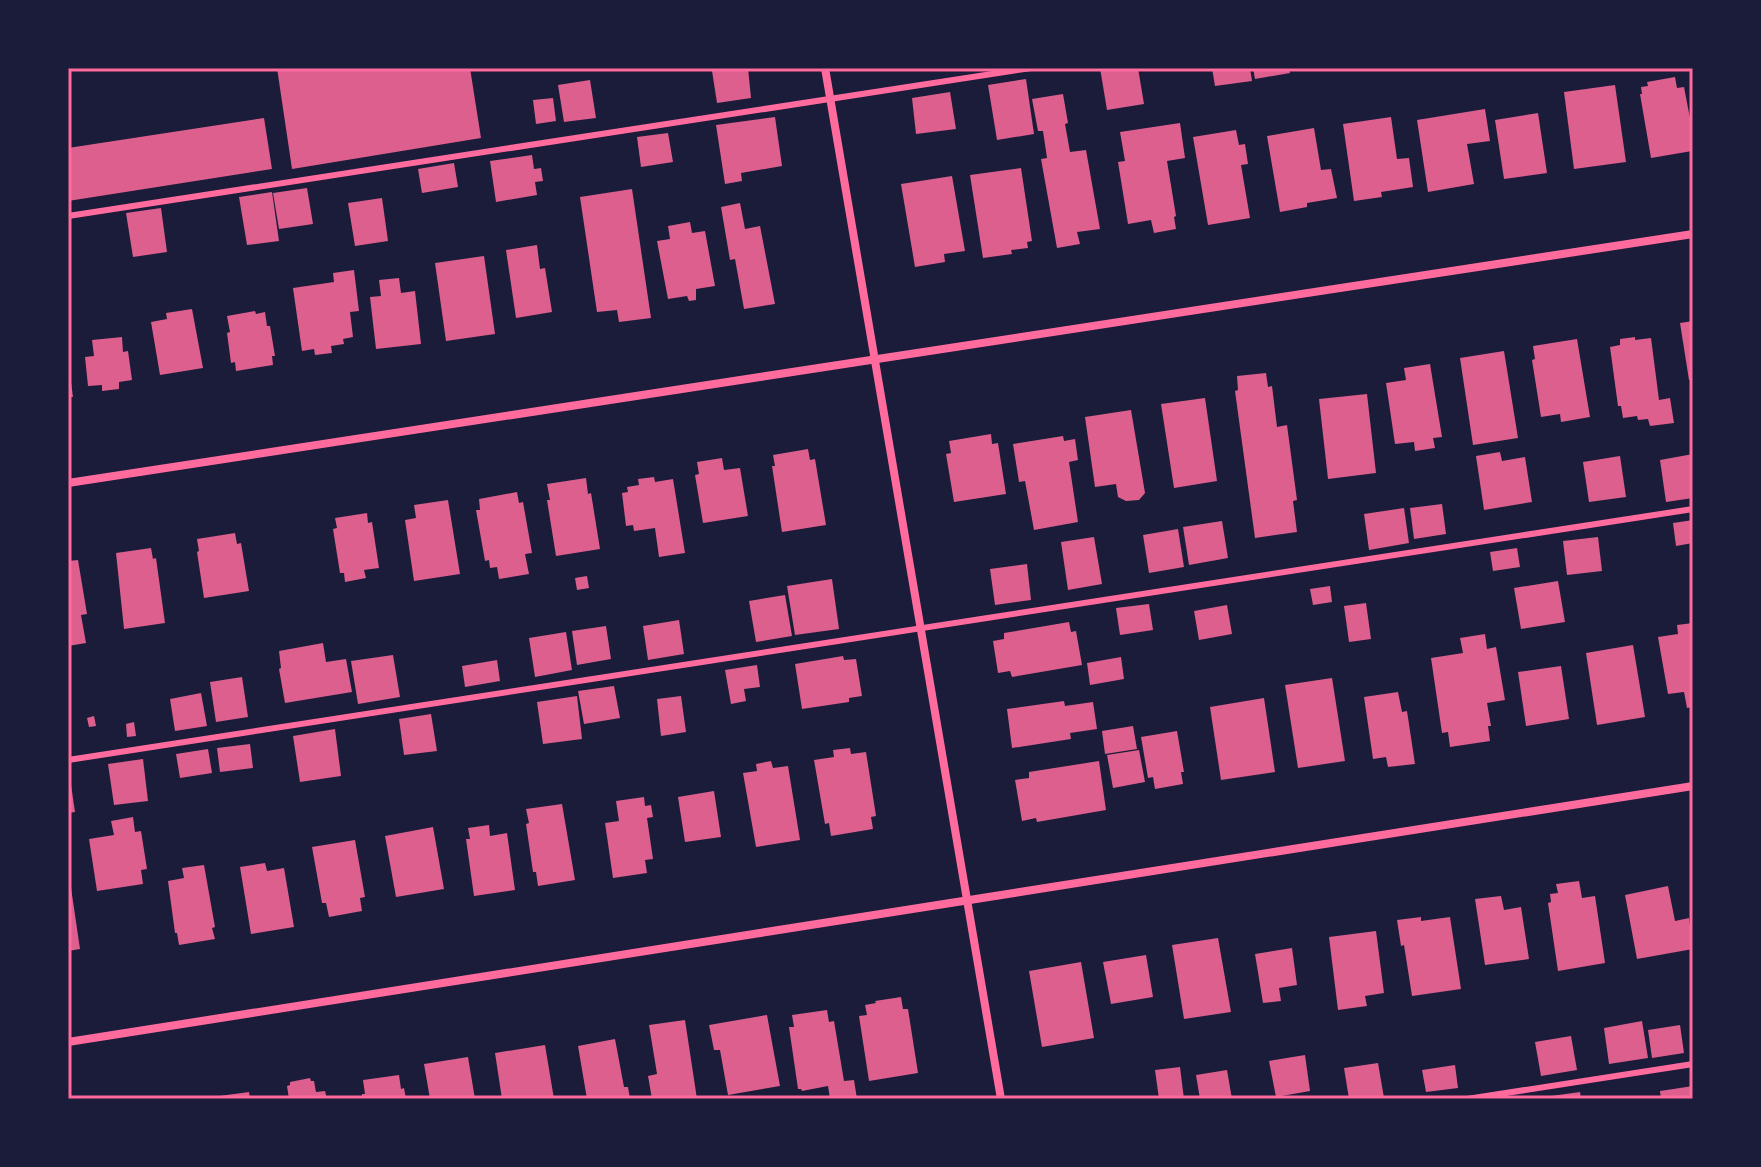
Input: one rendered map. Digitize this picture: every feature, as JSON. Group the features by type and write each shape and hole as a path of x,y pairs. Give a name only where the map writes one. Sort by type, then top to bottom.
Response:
{"street":[{"path":"825,68 1001,1099"},
{"path":"68,483 1693,234"},
{"path":"68,1042 1693,786"}],"lane":[{"path":"68,216 1031,68"},
{"path":"68,760 1693,509"},
{"path":"1467,1099 1693,1064"}],"building":[{"path":"277,68 470,68 481,138 292,169"},
{"path":"748,68 751,98 717,103 712,71"},
{"path":"1100,68 1138,68 1144,104 1107,110"},
{"path":"1212,68 1250,68 1252,81 1215,86"},
{"path":"1253,68 1289,68 1290,73 1255,79"},
{"path":"1675,77 1677,88 1684,87 1693,134 1693,141 1690,142 1692,151 1651,158 1641,87 1648,86 1647,82"},
{"path":"1026,79 1034,134 997,140 988,85"},
{"path":"590,80 596,118 564,122 558,85"},
{"path":"1615,85 1626,162 1574,169 1564,92"},
{"path":"950,92 956,129 916,134 912,98"},
{"path":"1063,94 1070,152 1086,150 1100,229 1077,232 1080,244 1057,248 1041,159 1047,158 1043,131 1038,131 1032,99"},
{"path":"553,98 556,121 536,124 533,100"},
{"path":"1485,109 1490,141 1467,144 1474,184 1428,192 1417,120"},
{"path":"1538,113 1547,173 1504,179 1495,120"},
{"path":"775,117 782,166 741,173 742,181 725,184 716,125"},
{"path":"1391,117 1397,159 1409,158 1413,187 1381,192 1382,197 1354,201 1343,124"},
{"path":"264,118 272,169 68,201 68,148"},
{"path":"1180,123 1185,158 1167,161 1176,229 1154,233 1151,220 1128,224 1118,162 1125,161 1120,132"},
{"path":"1314,128 1321,170 1331,169 1337,198 1280,212 1267,136"},
{"path":"1236,130 1239,145 1245,144 1248,164 1241,165 1250,218 1208,225 1193,137"},
{"path":"668,133 673,162 641,167 637,137"},
{"path":"532,155 534,169 541,168 543,181 535,182 537,195 496,202 490,161"},
{"path":"454,163 458,187 422,193 418,169"},
{"path":"1021,168 1032,241 1027,242 1028,248 1011,250 1012,254 983,258 970,175"},
{"path":"952,176 965,251 944,254 945,262 915,267 901,184"},
{"path":"307,188 313,224 279,229 273,193"},
{"path":"632,189 651,318 619,322 617,310 597,312 580,197"},
{"path":"272,192 279,241 247,245 239,197"},
{"path":"382,198 388,241 355,246 348,203"},
{"path":"740,203 745,229 760,226 775,304 744,309 735,259 730,260 721,207"},
{"path":"161,208 167,252 133,257 126,213"},
{"path":"690,222 692,233 705,231 715,286 696,289 696,300 689,301 687,296 668,299 657,241 670,239 668,226"},
{"path":"537,245 540,269 545,268 552,312 516,318 506,250"},
{"path":"484,256 495,334 446,341 435,263"},
{"path":"354,270 359,311 350,312 353,337 343,339 344,344 331,346 332,353 315,355 314,349 302,351 293,288 334,282 333,273"},
{"path":"399,278 401,293 415,291 421,344 376,349 370,297 381,296 379,280"},
{"path":"192,309 203,368 160,375 151,322 167,319 166,313"},
{"path":"255,311 256,314 265,312 267,326 270,326 275,356 272,356 273,365 236,371 235,362 231,363 227,316"},
{"path":"1693,321 1693,380 1689,380 1680,323"},
{"path":"122,337 123,352 128,351 132,380 119,382 119,389 102,391 102,385 88,386 85,357 94,356 92,340"},
{"path":"1635,337 1635,340 1651,338 1659,400 1670,398 1674,423 1650,426 1648,419 1638,420 1637,416 1623,418 1621,406 1618,406 1610,347 1620,345 1620,339"},
{"path":"1577,339 1590,417 1561,422 1560,414 1541,417 1532,360 1535,359 1533,346"},
{"path":"1504,351 1518,438 1473,445 1460,358"},
{"path":"1430,364 1442,437 1433,438 1435,448 1415,451 1414,442 1395,444 1386,383 1406,380 1404,368"},
{"path":"1266,373 1268,387 1272,386 1277,427 1287,425 1297,500 1293,501 1297,532 1255,538 1235,391 1238,390 1237,376"},
{"path":"70,375 73,397 68,397"},
{"path":"1367,394 1376,473 1328,479 1319,399"},
{"path":"1205,398 1217,481 1174,488 1161,404"},
{"path":"1131,410 1145,493 1139,500 1126,501 1118,497 1116,484 1095,487 1085,417"},
{"path":"991,434 992,444 998,443 1006,494 954,502 946,454 951,453 949,441"},
{"path":"1063,436 1064,441 1075,439 1078,460 1069,462 1078,522 1034,530 1025,481 1019,482 1013,444"},
{"path":"808,449 810,460 815,459 826,525 782,532 773,455"},
{"path":"1500,452 1502,461 1525,457 1532,502 1484,510 1476,456"},
{"path":"1693,454 1693,498 1666,502 1660,460"},
{"path":"1620,456 1626,497 1589,502 1583,462"},
{"path":"722,458 724,470 740,468 748,516 703,523 695,475 699,474 697,462"},
{"path":"654,477 655,482 673,479 685,553 659,557 655,528 634,531 633,525 626,526 622,493 628,492 627,487 639,485 638,479"},
{"path":"586,478 600,549 556,556 547,484"},
{"path":"517,492 519,503 523,502 532,553 525,554 529,574 499,579 497,567 490,568 489,560 485,561 476,510 480,510 479,499"},
{"path":"448,500 460,574 414,581 405,520 416,518 414,505"},
{"path":"1442,504 1446,534 1414,539 1410,508"},
{"path":"1404,508 1409,543 1369,550 1364,514"},
{"path":"367,513 368,523 372,522 379,568 364,570 366,578 345,582 344,573 340,573 333,529 337,528 335,518"},
{"path":"1693,520 1693,543 1676,546 1673,523"},
{"path":"1222,521 1228,558 1189,565 1183,527"},
{"path":"1178,529 1184,567 1149,573 1143,535"},
{"path":"235,533 237,544 241,543 249,591 204,598 197,539"},
{"path":"1094,537 1102,584 1068,590 1061,542"},
{"path":"1598,537 1602,571 1567,575 1563,541"},
{"path":"151,548 153,559 156,558 165,623 124,629 116,553"},
{"path":"1517,548 1520,567 1493,571 1490,552"},
{"path":"78,560 87,614 81,615 86,643 68,646 68,561"},
{"path":"1027,564 1031,600 995,605 990,569"},
{"path":"587,576 589,588 577,590 575,578"},
{"path":"832,579 839,629 795,635 787,586"},
{"path":"1558,581 1565,622 1521,629 1514,588"},
{"path":"1330,586 1332,602 1313,605 1310,589"},
{"path":"785,595 792,636 756,642 749,601"},
{"path":"1366,603 1371,639 1349,642 1344,606"},
{"path":"1149,604 1153,630 1120,635 1116,608"},
{"path":"1227,605 1232,634 1199,640 1194,611"},
{"path":"679,620 684,654 648,660 643,626"},
{"path":"1069,622 1071,632 1076,631 1082,665 1012,677 1010,671 998,673 993,641 1004,639 1004,633"},
{"path":"1693,623 1693,707 1687,708 1684,692 1668,694 1658,637 1678,634 1677,625"},
{"path":"606,626 611,659 577,665 572,631"},
{"path":"566,632 572,670 535,677 529,638"},
{"path":"1485,634 1487,649 1496,647 1505,700 1487,703 1490,741 1450,747 1448,732 1442,733 1431,658 1463,653 1460,638"},
{"path":"323,643 326,662 346,659 352,692 285,703 279,651"},
{"path":"1633,645 1645,717 1597,725 1586,653"},
{"path":"393,655 400,697 358,704 351,661"},
{"path":"843,656 844,660 856,659 862,696 849,698 849,702 802,709 795,664"},
{"path":"1121,657 1124,679 1090,685 1087,663"},
{"path":"497,660 500,681 465,687 462,666"},
{"path":"757,665 760,687 744,689 746,701 731,704 725,670"},
{"path":"1561,666 1569,719 1526,726 1518,672"},
{"path":"242,677 248,717 216,722 210,682"},
{"path":"1332,678 1345,761 1298,768 1285,685"},
{"path":"614,686 620,718 584,724 578,691"},
{"path":"1398,692 1402,712 1407,711 1415,764 1388,767 1386,757 1373,759 1364,697"},
{"path":"201,693 207,726 175,731 170,699"},
{"path":"577,696 582,739 543,744 537,702"},
{"path":"681,696 686,732 661,736 657,699"},
{"path":"1264,698 1275,772 1221,780 1210,707"},
{"path":"1064,701 1065,706 1093,702 1097,729 1070,733 1071,739 1012,748 1007,709"},
{"path":"431,714 437,751 404,755 399,719"},
{"path":"94,716 96,726 89,727 87,718"},
{"path":"134,722 136,736 127,737 126,724"},
{"path":"1133,726 1137,749 1105,754 1102,731"},
{"path":"335,729 341,776 300,782 293,736"},
{"path":"1177,731 1183,784 1155,789 1153,777 1148,778 1141,737"},
{"path":"250,744 253,768 220,772 217,748"},
{"path":"850,748 851,754 866,752 876,816 871,817 873,829 831,836 829,823 825,824 814,760 834,757 833,750"},
{"path":"208,749 212,773 180,778 176,754"},
{"path":"1139,750 1145,782 1113,788 1107,755"},
{"path":"143,759 148,801 114,805 108,764"},
{"path":"771,761 773,768 788,766 800,840 756,847 743,773 757,771 756,764"},
{"path":"1099,761 1106,810 1037,822 1036,818 1022,821 1015,780 1029,778 1029,772"},
{"path":"68,778 75,812 68,813"},
{"path":"714,791 721,837 685,842 678,797"},
{"path":"644,797 645,806 651,805 653,817 647,818 653,859 645,860 647,873 613,878 605,823 619,821 616,801"},
{"path":"562,804 575,880 538,886 536,872 533,872 526,809"},
{"path":"133,817 135,832 141,831 147,869 141,870 143,884 97,891 89,839 114,835 111,821"},
{"path":"489,825 490,836 507,833 515,890 474,896 466,839 470,839 468,828"},
{"path":"433,827 444,889 396,897 385,836"},
{"path":"355,840 365,897 360,898 362,911 329,917 326,903 322,903 312,847"},
{"path":"265,863 267,871 284,868 294,927 251,934 240,867"},
{"path":"204,865 215,939 179,945 168,881 184,878 182,868"},
{"path":"68,881 80,949 68,951"},
{"path":"1579,881 1582,898 1595,896 1605,963 1558,971 1548,903 1551,902 1550,894 1558,893 1556,884"},
{"path":"1668,886 1675,921 1689,918 1693,949 1637,959 1625,895"},
{"path":"1501,896 1504,910 1521,907 1529,959 1485,965 1475,899"},
{"path":"1421,917 1421,921 1450,917 1461,989 1412,996 1397,920"},
{"path":"1376,931 1384,993 1365,996 1367,1006 1338,1010 1329,937"},
{"path":"1218,938 1231,1012 1184,1019 1172,945"},
{"path":"1292,948 1297,985 1279,988 1281,1001 1263,1003 1255,954"},
{"path":"1146,955 1153,997 1111,1004 1103,962"},
{"path":"1081,962 1094,1038 1042,1047 1029,971"},
{"path":"901,997 903,1009 908,1009 918,1073 869,1081 859,1016 867,1015 865,1005"},
{"path":"827,1010 829,1022 834,1021 844,1081 854,1080 857,1099 830,1099 828,1086 798,1089 789,1027 794,1027 792,1015"},
{"path":"767,1015 780,1086 728,1095 720,1050 714,1050 709,1025"},
{"path":"685,1020 697,1099 652,1099 648,1076 657,1074 649,1025"},
{"path":"1642,1021 1648,1058 1609,1064 1604,1028"},
{"path":"1680,1025 1684,1053 1652,1058 1648,1030"},
{"path":"1571,1036 1577,1070 1541,1076 1535,1042"},
{"path":"615,1039 624,1087 628,1087 630,1099 587,1099 578,1046"},
{"path":"545,1045 554,1099 502,1099 495,1053"},
{"path":"1305,1055 1310,1091 1276,1097 1269,1061"},
{"path":"468,1057 475,1099 430,1099 424,1064"},
{"path":"1378,1063 1384,1098 1349,1099 1344,1068"},
{"path":"1455,1065 1458,1088 1426,1092 1422,1070"},
{"path":"1180,1067 1184,1099 1159,1099 1155,1070"},
{"path":"1227,1070 1232,1099 1200,1099 1196,1075"},
{"path":"399,1075 406,1099 362,1099 362,1094 365,1094 363,1080"},
{"path":"310,1078 314,1081 316,1092 325,1091 327,1099 289,1099 287,1086 290,1082"},
{"path":"1693,1086 1693,1099 1661,1099 1660,1091"},
{"path":"249,1092 250,1099 212,1097"},
{"path":"1580,1092 1581,1099 1544,1099 1544,1097"}]}
